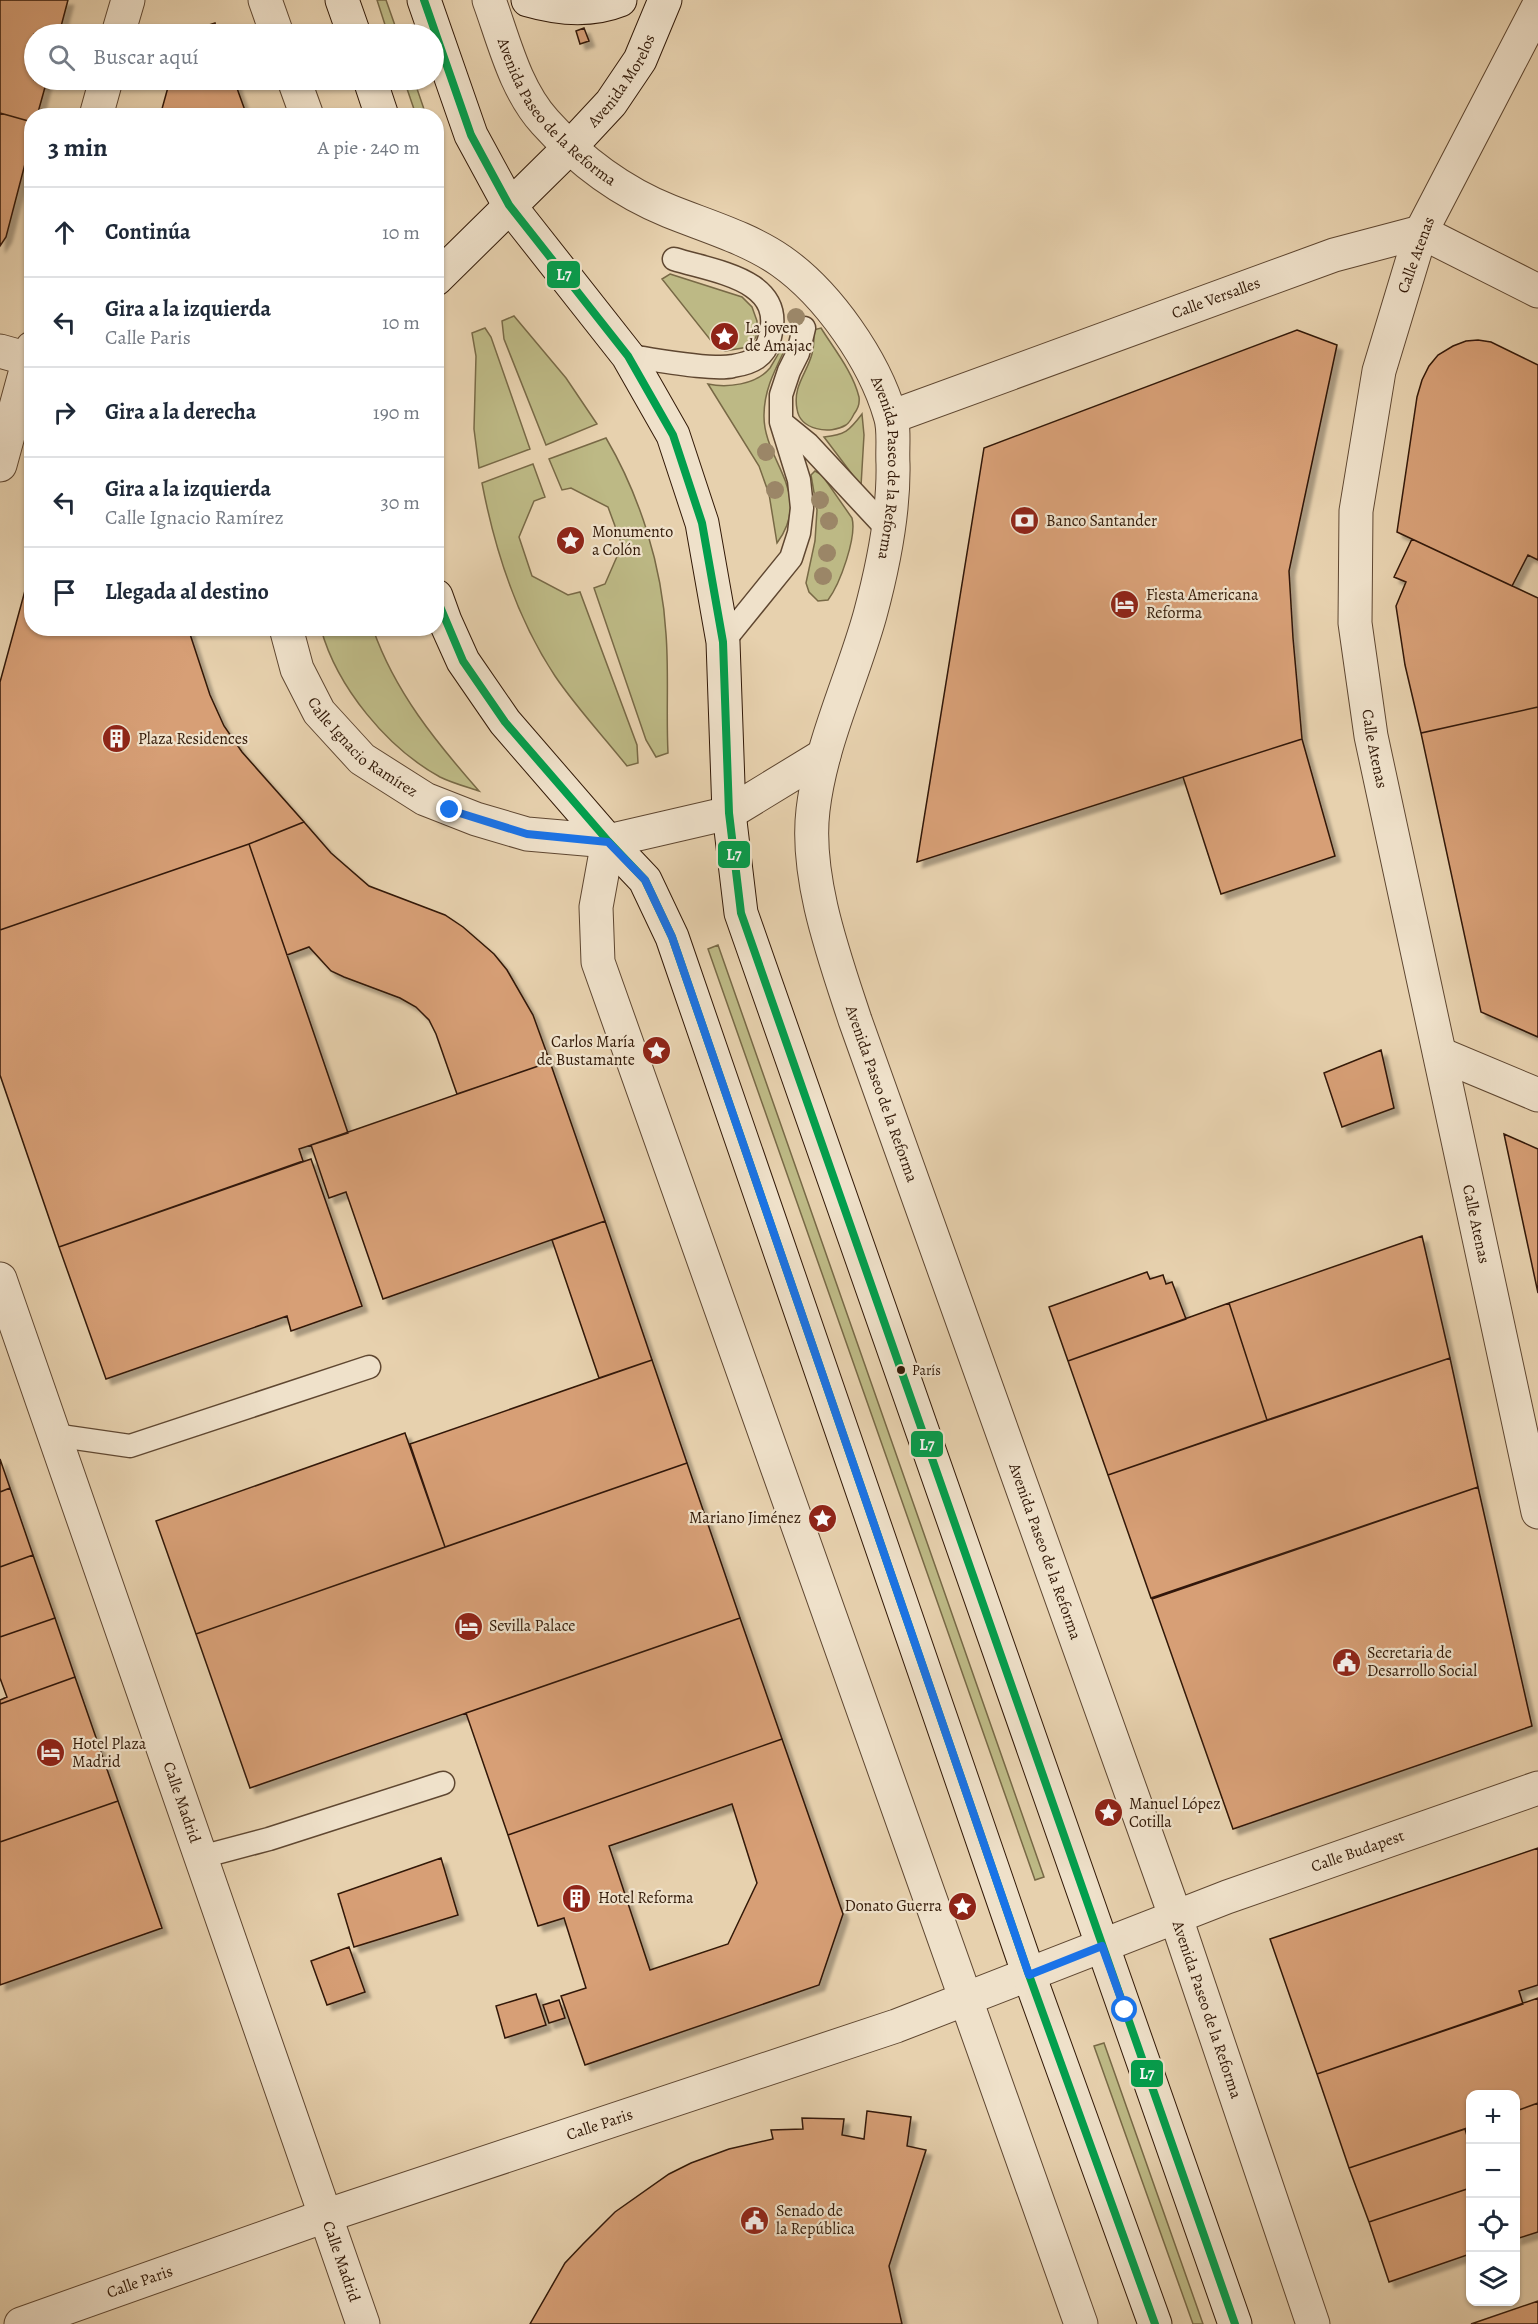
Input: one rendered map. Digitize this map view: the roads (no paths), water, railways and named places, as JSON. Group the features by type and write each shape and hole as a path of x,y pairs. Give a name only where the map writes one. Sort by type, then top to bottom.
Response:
{"street":[{"path":"121,24 128,0"},
{"path":"265,0 273,24"},
{"path":"342,0 350,24"},
{"path":"424,0 432,24"},
{"name":"Avenida Paseo de la Reforma","path":"489,0 518,81 542,120 570,147 622,188 642,199 733,236 781,261 816,293 853,338 871,370 891,417 893,474 889,531 870,616 824,755 813,812 814,873 829,938 855,1020 1176,1918 1313,2324"},
{"path":"528,0 554,7 580,8 605,6 620,0"},
{"name":"Avenida Morelos","path":"444,271 570,147 611,103 640,60 665,0"},
{"name":"Calle Atenas","path":"1538,7 1421,232 1379,371 1356,511 1355,623 1371,736 1538,1512"},
{"path":"444,57 471,135 509,205 628,356 673,435 702,524 723,642 729,813 741,913 1235,2324"},
{"path":"98,108 103,90"},
{"path":"298,90 304,108"},
{"path":"373,90 379,108"},
{"path":"1421,232 1538,291"},
{"name":"Calle Versalles","path":"891,417 1334,255 1421,232"},
{"path":"0,465 14,428 23,354"},
{"path":"444,618 463,661 504,723 608,842 645,880 672,937 1029,1975 1155,2324"},
{"name":"Calle Ignacio Ramírez","path":"288,636 297,669 319,712 362,759 425,799 476,819 527,834 608,842 729,813 824,755"},
{"path":"608,842 596,907 598,962 1081,2324"},
{"path":"1440,1054 1538,1095"},
{"name":"Calle Madrid","path":"0,1279 363,2324"},
{"name":"Calle Budapest","path":"1176,1918 1239,1893 1538,1788"},
{"name":"Calle Paris","path":"21,2324 325,2216 896,2026 1176,1918"}],"lane":[{"path":"628,356 730,367 756,360 768,344 773,325 772,308 762,292 744,281 674,259"},
{"path":"723,642 791,558 799,533 802,508 799,480 782,422 781,395 798,353 804,328"},
{"path":"782,422 808,444 889,531"},
{"path":"54,1435 130,1446 369,1367"},
{"path":"201,1857 268,1839 443,1783"}],"place":[{"name":"La joven de Amajac","path":"724,337"},
{"name":"Banco Santander","path":"1025,521"},
{"name":"Monumento a Colón","path":"571,541"},
{"name":"Fiesta Americana Reforma","path":"1125,604"},
{"name":"Plaza Residences","path":"117,739"},
{"name":"Carlos María de Bustamante","path":"656,1051"},
{"name":"París","path":"901,1370"},
{"name":"Mariano Jiménez","path":"822,1518"},
{"name":"Sevilla Palace","path":"468,1626"},
{"name":"Secretaria de Desarrollo Social","path":"1346,1662"},
{"name":"Hotel Plaza Madrid","path":"51,1753"},
{"name":"Manuel López Cotilla","path":"1108,1813"},
{"name":"Hotel Reforma","path":"577,1898"},
{"name":"Donato Guerra","path":"963,1906"},
{"name":"Senado de la República","path":"755,2220"}]}
